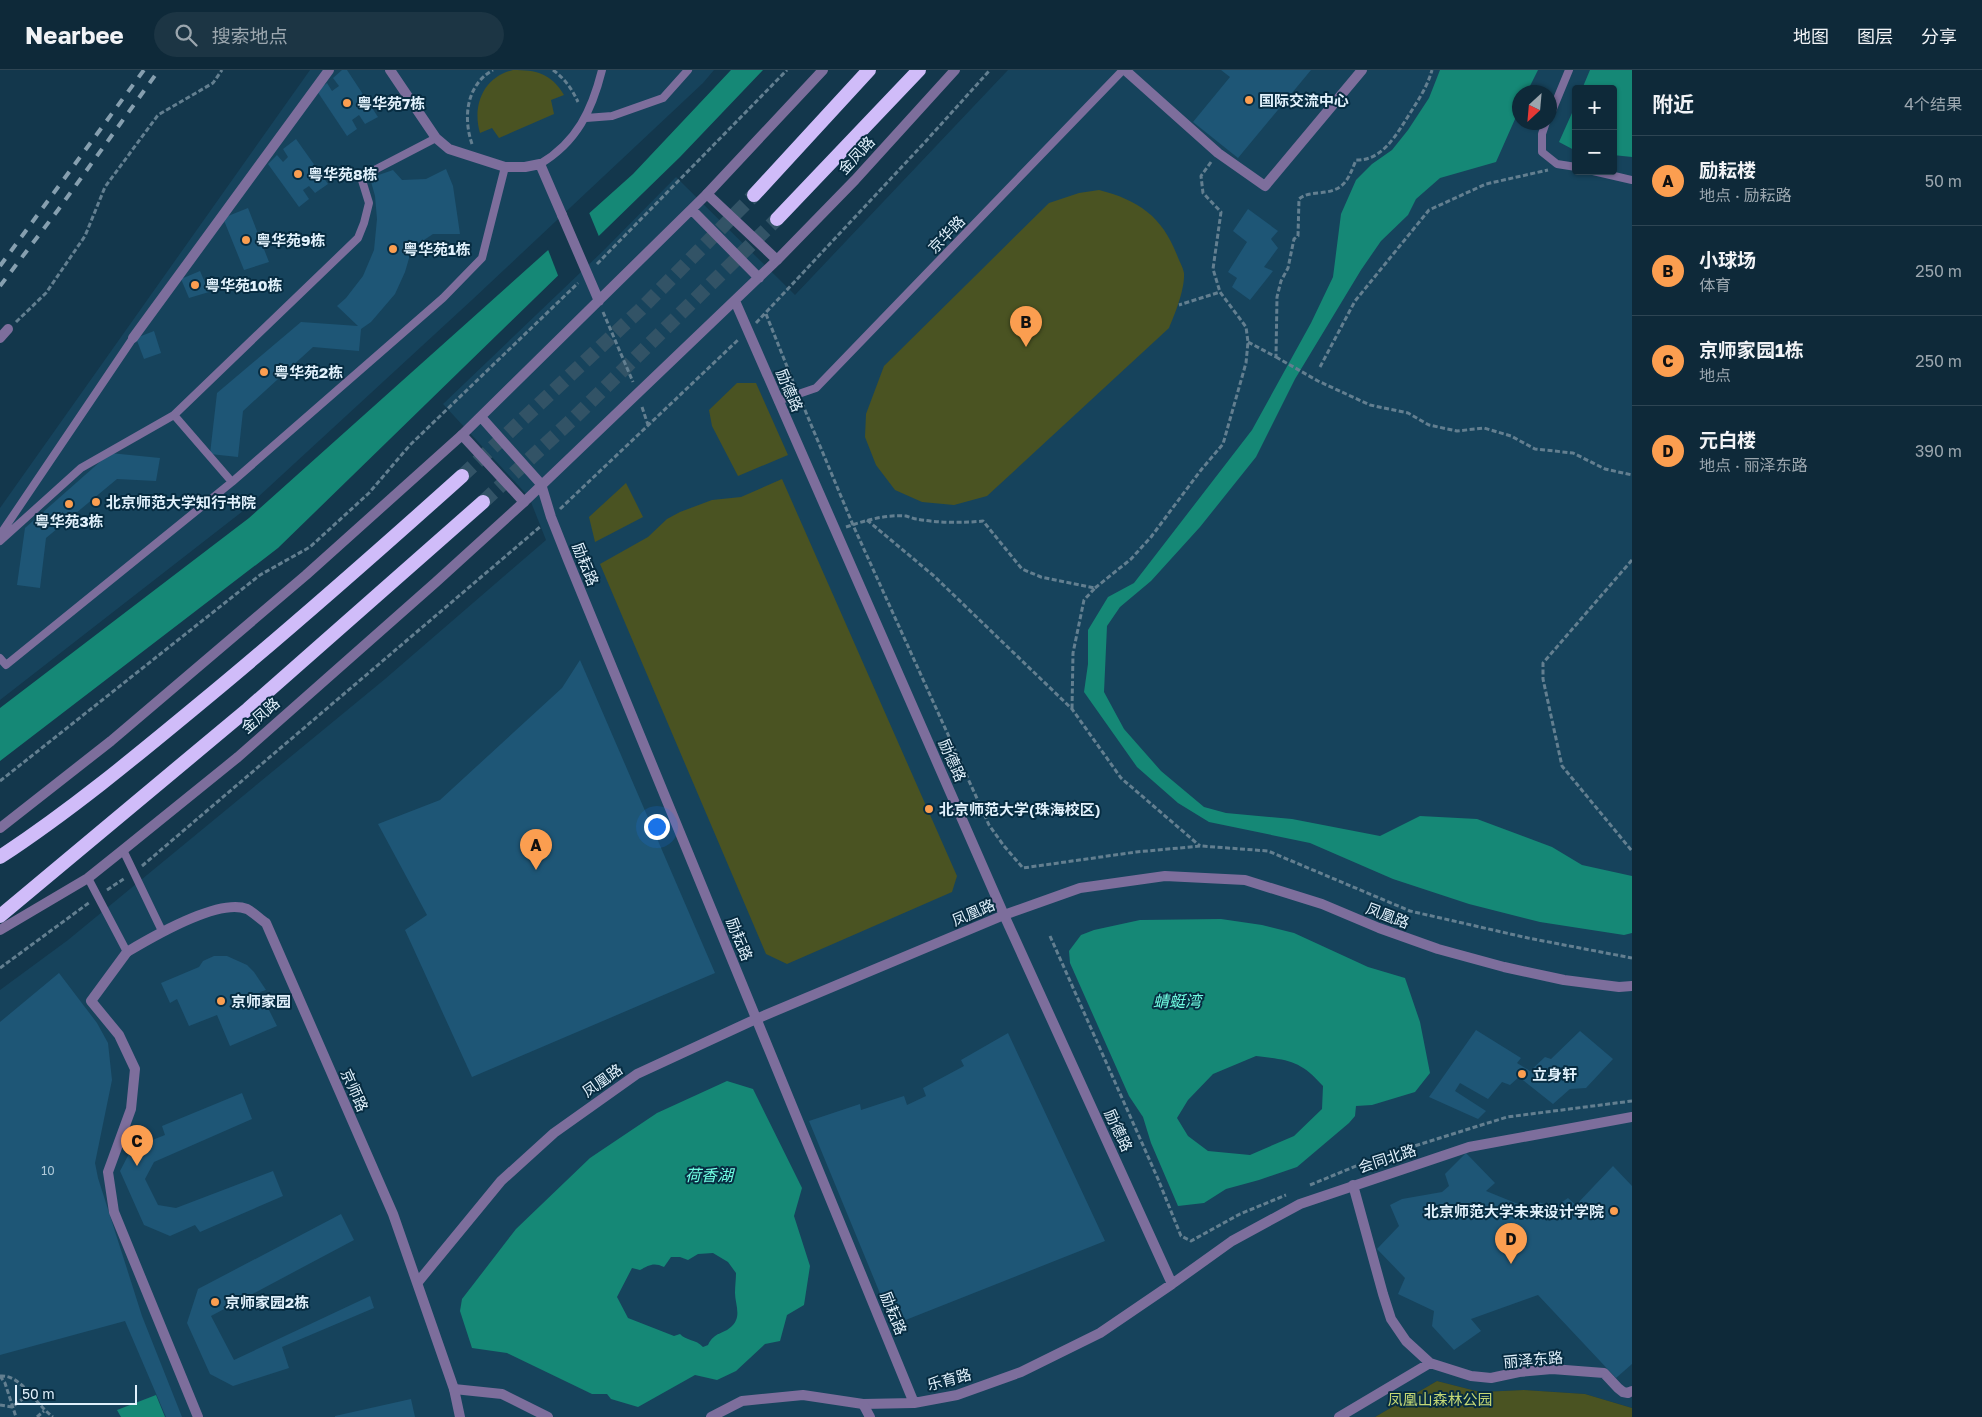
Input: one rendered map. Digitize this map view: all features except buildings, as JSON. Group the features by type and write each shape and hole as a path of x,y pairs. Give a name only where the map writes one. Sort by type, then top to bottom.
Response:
{"highway":[{"path":"754,195 869,70"},
{"name":"金凤路","path":"777,220 919,70"},
{"path":"0,857 30,837 131,761 347,579 462,476"},
{"name":"金凤路","path":"0,916 248,709 483,502"}],"street":[{"path":"133,338 329,70"},
{"path":"390,70 436,138 449,149 505,167 525,167 540,164 599,302"},
{"path":"0,828 126,728 306,575 462,435 692,210 824,70"},
{"name":"金凤路","path":"0,930 88,878 238,757 436,582 524,502 759,278 855,180 956,70"},
{"path":"1124,70 1218,153 1265,186 1362,70"},
{"path":"707,194 777,260"},
{"path":"692,210 759,278"},
{"name":"励德路","path":"735,301 1012,933 1172,1284"},
{"path":"0,338 8,329"},
{"path":"481,417 541,484"},
{"path":"462,435 524,502"},
{"name":"励耘路","path":"541,484 551,517 914,1403"},
{"name":"凤凰路","path":"418,1282 500,1181 554,1133 637,1074 756,1019 1004,915 1080,888 1165,876 1245,880 1322,904 1379,928 1457,954 1504,967 1564,980 1619,987 1632,986"},
{"name":"京师路","path":"128,952 162,931 223,907 246,909 266,923 393,1214 454,1389 460,1417"},
{"path":"128,952 91,1001 119,1035 135,1069 131,1109 108,1172 114,1212 198,1417"},
{"name":"会同北路","path":"1172,1284 1232,1241 1300,1204 1469,1147 1632,1116"},
{"name":"丽泽东路","path":"1353,1185 1391,1319 1406,1341 1430,1363 1471,1376 1491,1378 1519,1372 1552,1369 1604,1373 1623,1392 1628,1393 1632,1391"},
{"name":"乐育路","path":"711,1417 742,1401 803,1394 864,1404 914,1403 957,1395 1021,1372 1100,1333 1172,1284"},
{"path":"1339,1417 1430,1363"},
{"path":"454,1389 502,1394 548,1417"},
{"path":"864,1404 870,1417"}],"lane":[{"path":"540,164 554,156 562,148 586,118 594,99 602,70"},
{"path":"586,118 612,116 662,98 688,70"},
{"name":"京华路","path":"778,401 816,388 1124,70"},
{"path":"1557,99 1569,70"},
{"path":"1543,130 1542,152 1557,164 1572,167"},
{"path":"0,542 81,468 174,415 358,238 369,203 361,177 436,138"},
{"path":"0,658 6,665 232,482 443,298 482,258 505,167"},
{"path":"1610,175 1632,180"},
{"path":"0,535 133,338"},
{"path":"174,415 232,482"},
{"path":"123,850 162,931"},
{"path":"88,878 128,952"}],"path":[{"path":"8,329 46,293 85,236 105,187 158,115 213,83 222,70"},
{"path":"477,159 469,133 467,116 470,98 477,84 493,70"},
{"path":"553,70 562,76 572,89 586,118"},
{"path":"0,781 260,575 310,547 369,493 410,445 787,70"},
{"path":"142,867 551,517 648,426 766,314 990,70"},
{"path":"1276,357 1277,297 1281,281 1288,268 1294,240 1298,236 1299,199 1305,194 1330,192 1346,184 1356,160 1373,157 1395,138 1419,100 1432,70"},
{"path":"1072,709 1072,653 1084,600 1095,588 1131,559 1151,537 1223,444 1246,363 1248,342 1246,327 1220,292 1213,269 1221,212 1203,193 1201,176 1218,153"},
{"path":"1320,367 1355,301 1429,210 1486,184 1550,170"},
{"path":"1179,305 1220,292"},
{"path":"599,302 638,393 648,426"},
{"path":"766,314 853,524 990,826 1023,868 1136,852 1201,846 1268,851 1410,912 1628,959 1632,958"},
{"path":"1248,342 1318,381 1370,405 1408,413 1429,425 1457,431 1484,428 1511,436 1535,448 1573,453 1605,469 1632,475"},
{"path":"835,531 868,520 907,516 926,520 983,521 1022,569 1041,577 1095,588"},
{"path":"868,520 934,576 1072,709 1121,778 1201,846"},
{"path":"1632,560 1542,663 1543,679 1562,766 1632,851"},
{"path":"0,968 73,913"},
{"path":"1050,936 1158,1179 1181,1236 1191,1241 1240,1214 1293,1192"},
{"path":"1302,1188 1373,1159 1507,1117 1632,1101"},
{"path":"0,1377 8,1376 15,1379 44,1411 53,1417"},
{"path":"0,1377 5,1383 16,1417"},
{"path":"0,1405 12,1407 29,1394"},
{"path":"36,1417 44,1411"}],"shaded area":[{"path":"310,70 714,70 703,83 473,299 243,511 0,700 0,508"},
{"name":"北京师范大学(珠海校区)","path":"1008,70 1632,70 1632,1408 1585,1394 1524,1390 1480,1392 1437,1381 1375,1417 0,1417 0,990 68,940 385,679 546,540 529,497 443,404 604,250 676,177 795,295"}],"green space":[{"path":"513,70 542,74 554,82 564,95 551,100 554,114 499,138 492,128 480,133 478,113 482,94 494,79"},
{"path":"1099,190 1126,199 1147,212 1156,220 1171,241 1183,268 1184,279 1179,301 1169,328 987,496 954,505 922,502 895,490 876,465 865,437 866,414 884,366 1049,203 1079,193"},
{"path":"737,383 756,383 788,455 738,476 712,426 709,410"},
{"path":"782,479 957,876 952,892 787,964 766,954 600,564 648,537 667,519 680,512 712,500 741,497"},
{"path":"626,483 643,517 595,542 589,517"},
{"name":"凤凰山森林公园","path":"1437,1381 1480,1392 1524,1390 1585,1394 1632,1408 1632,1417 1375,1417"}],"water":[{"path":"731,70 763,70 680,157 278,548 0,761 0,708 249,518 633,174"},
{"path":"1440,70 1538,70 1530,85 1512,85 1512,126 1496,162 1440,178 1416,199 1408,215 1381,241 1361,270 1295,379 1256,457 1200,527 1151,581 1120,607 1107,626 1104,692 1124,729 1161,771 1204,807 1226,813 1292,819 1380,836 1420,816 1477,819 1552,847 1582,865 1632,876 1632,933 1624,935 1540,922 1469,904 1393,879 1310,843 1209,822 1178,803 1137,767 1084,692 1088,664 1088,630 1108,597 1134,583 1252,430 1311,323 1333,277 1341,214 1356,180 1372,164 1392,150 1429,98"},
{"path":"1590,70 1632,70 1632,157 1617,155 1617,85 1584,85"},
{"path":"1572,113 1572,149 1559,142"},
{"name":"蜻蜓湾","path":"1221,919 1262,925 1294,933 1368,967 1405,978 1420,1022 1430,1073 1415,1092 1372,1105 1356,1106 1355,1116 1349,1123 1297,1167 1226,1189 1204,1203 1178,1206 1151,1143 1143,1117 1129,1096 1070,963 1069,951 1081,935 1094,930 1140,920","holes":["1256,1056 1286,1060 1300,1066 1315,1077 1323,1086 1322,1109 1294,1136 1250,1155 1208,1151 1188,1136 1177,1118 1188,1100 1213,1074"]},
{"name":"荷香湖","path":"727,1081 753,1089 802,1188 794,1216 810,1266 804,1305 787,1315 780,1341 765,1344 736,1371 717,1380 695,1375 638,1407 611,1399 607,1394 592,1394 507,1353 472,1348 460,1311 462,1299 516,1229 590,1158 657,1113","holes":["713,1253 728,1262 736,1273 737,1318 732,1326 713,1337 708,1345 703,1347 680,1334 674,1336 628,1318 617,1297 632,1268 640,1270 654,1264 664,1267 671,1257 680,1257 688,1260 698,1254"]},
{"path":"156,1395 165,1417 121,1417 117,1410"}],"pier":[{"path":"588,210 600,239 559,278 547,247"}],"tunnel":[{"path":"462,476 640,310 754,195"},
{"path":"483,502 575,417 777,219"}],"railway":[{"path":"0,266 144,70"},
{"path":"0,286 58,210 159,70"}],"place":[{"name":"国际交流中心","path":"1249,100"},
{"name":"粤华苑7栋","path":"347,103"},
{"name":"粤华苑8栋","path":"298,174"},
{"name":"粤华苑9栋","path":"246,240"},
{"name":"粤华苑1栋","path":"393,249"},
{"name":"粤华苑10栋","path":"195,285"},
{"name":"小球场","path":"1026,347"},
{"name":"粤华苑2栋","path":"264,372"},
{"name":"北京师范大学知行书院","path":"96,502"},
{"name":"粤华苑3栋","path":"69,504"},
{"name":"北京师范大学(珠海校区)","path":"929,809"},
{"name":"励耘楼","path":"536,870"},
{"name":"京师家园","path":"221,1001"},
{"name":"立身轩","path":"1522,1074"},
{"name":"京师家园1栋","path":"137,1166"},
{"name":"北京师范大学未来设计学院","path":"1614,1211"},
{"name":"元白楼","path":"1511,1264"},
{"name":"京师家园2栋","path":"215,1302"}]}
